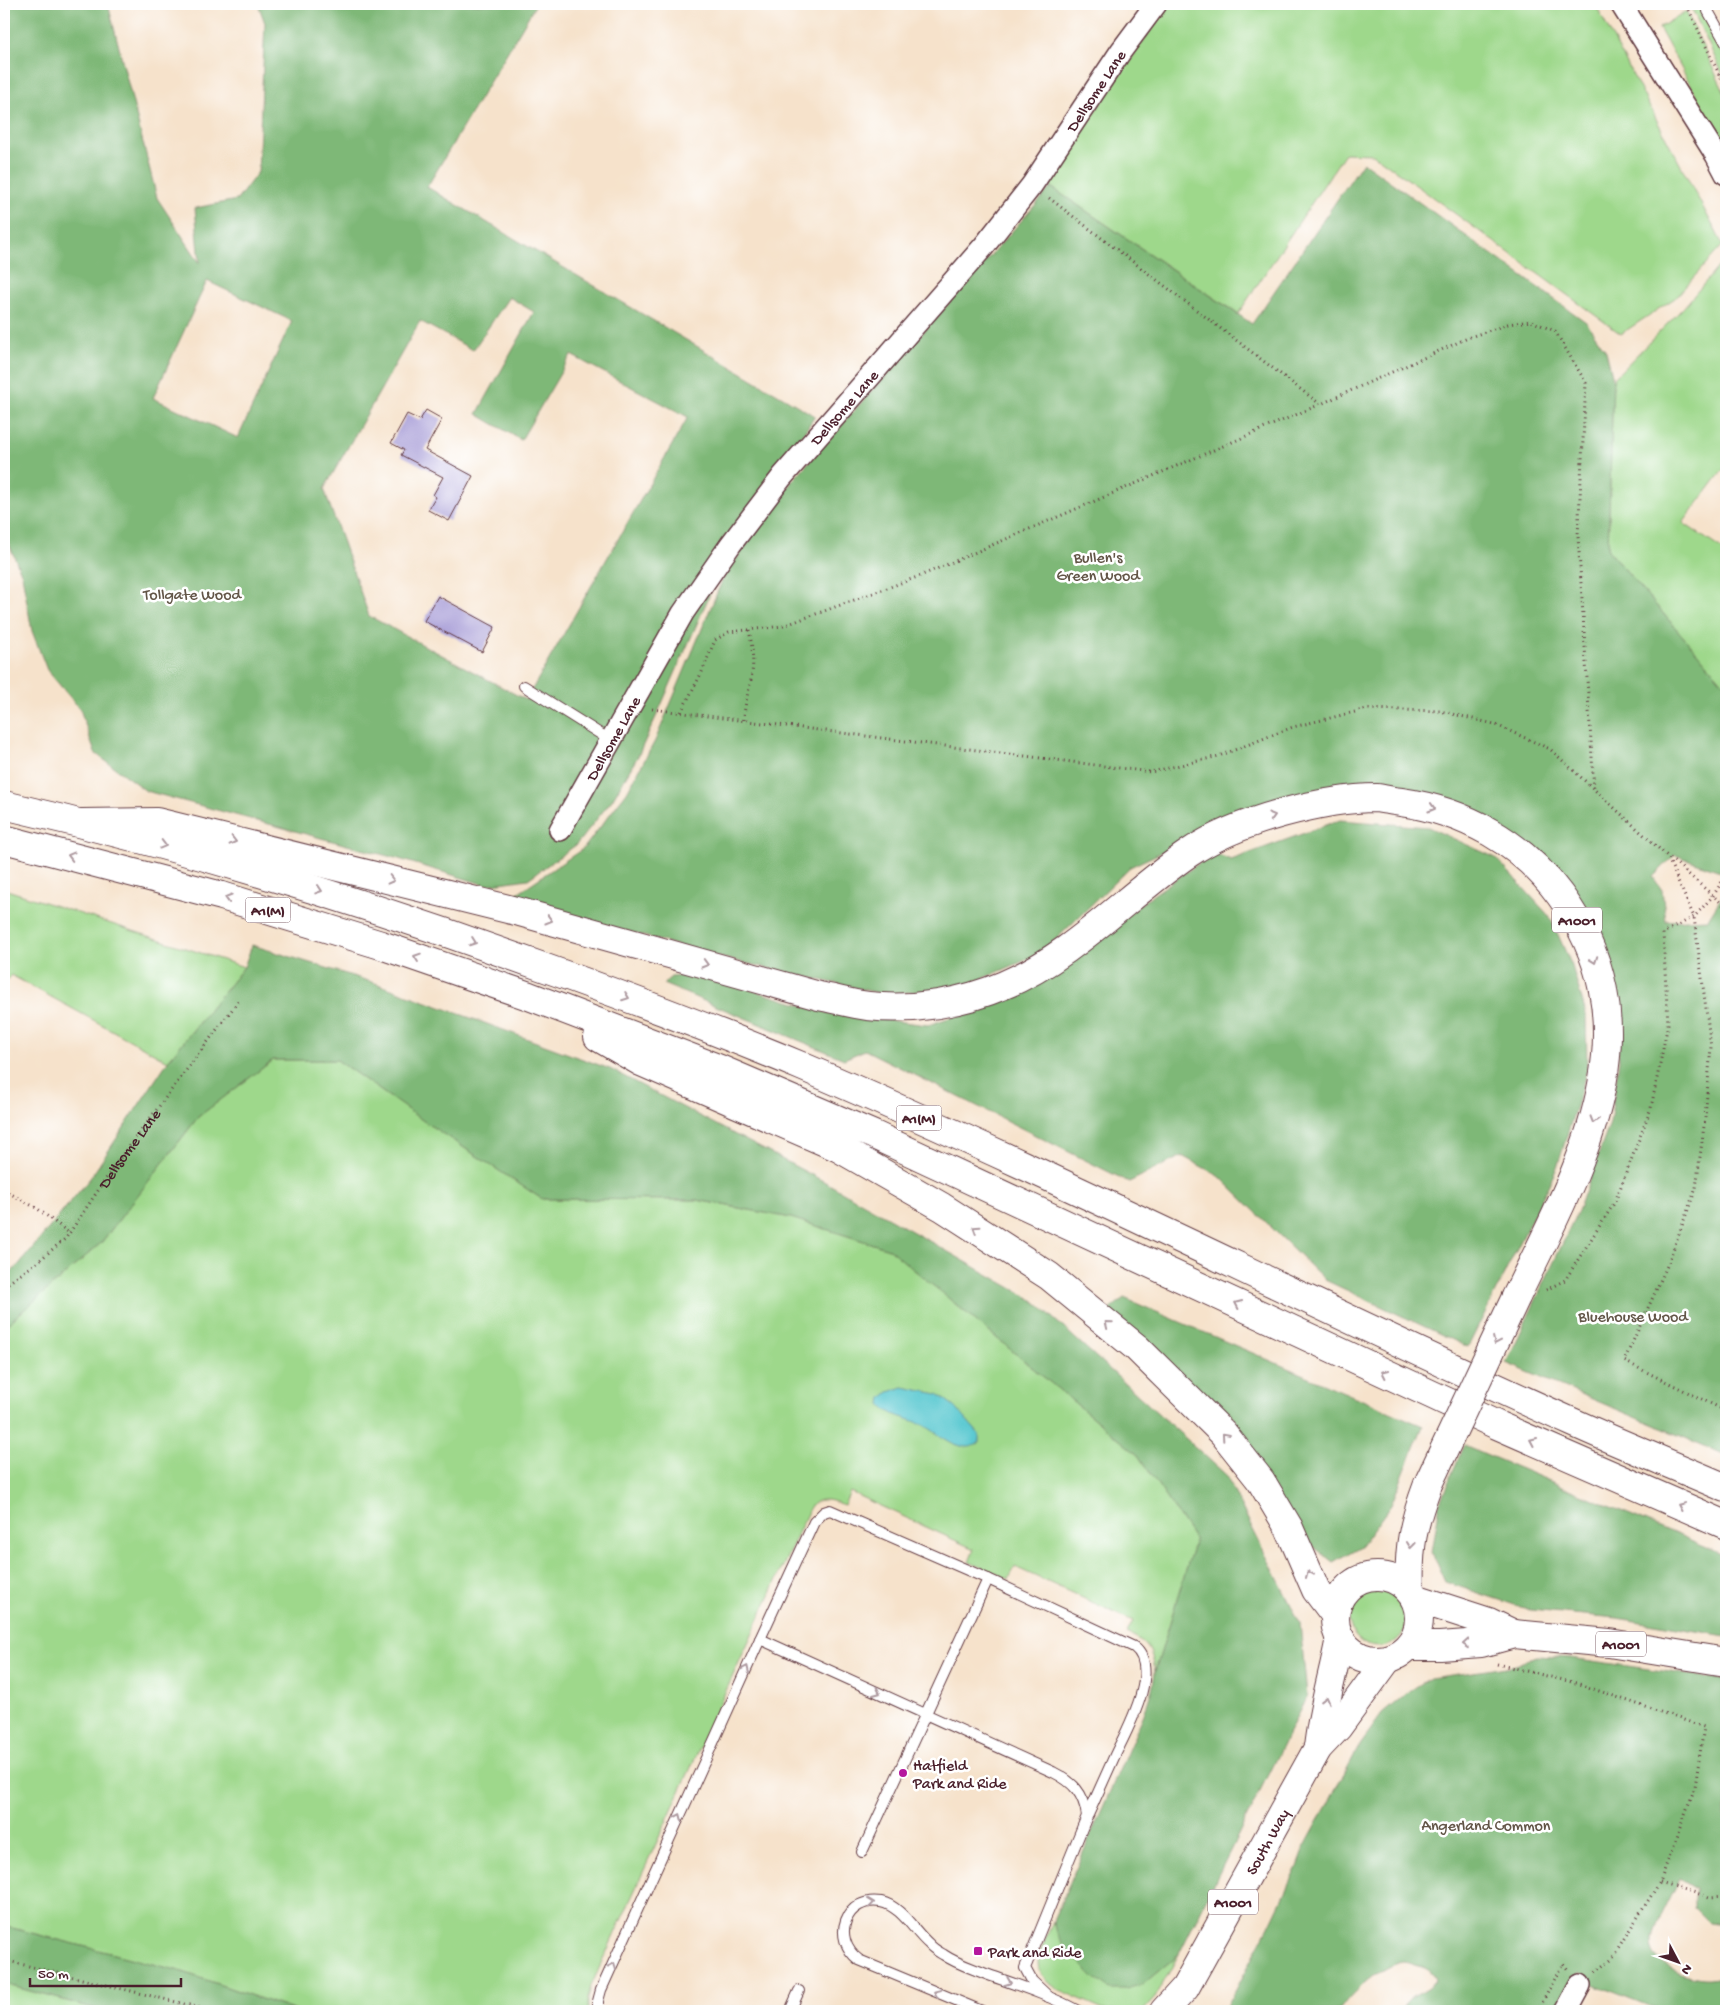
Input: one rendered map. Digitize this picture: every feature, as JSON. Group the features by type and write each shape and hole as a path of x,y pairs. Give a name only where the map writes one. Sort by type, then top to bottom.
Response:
{"main road":[{"name":"A1001","path":"1226,833 1266,818 1308,806 1376,798 1424,805 1458,816 1494,833 1523,855 1552,884 1576,916 1599,973 1608,1031 1607,1058 1602,1092 1593,1125 1572,1181 1428,1484 1412,1533 1409,1562 1412,1594 1489,1622 1514,1634"},
{"name":"A1(M)","path":"4,805 82,823 268,874 426,925 617,994 798,1065 978,1144 1573,1423 1726,1488"},
{"name":"A1(M)","path":"82,823 157,822 520,912 819,996 868,1006 905,1008 944,1004 977,996 1038,969 1084,936 1156,876 1193,850 1226,833"},
{"name":"A1(M)","path":"4,839 222,896 381,945 529,996 720,1069 874,1135 1497,1425 1726,1525"},
{"name":"A1(M)","path":"529,996 641,1062 839,1148 942,1207 1049,1276 1137,1348 1223,1433 1262,1481 1289,1528 1316,1590 1337,1626"},
{"path":"1376,1576 1389,1577 1400,1582 1412,1594 1419,1611 1420,1624 1416,1636 1398,1653 1373,1660 1360,1657 1348,1649 1337,1626 1338,1603 1344,1592 1353,1583 1364,1578 1376,1576"},
{"name":"South Way","path":"1318,1748 1321,1720 1335,1667 1337,1626"},
{"name":"A1001","path":"1398,1653 1440,1646 1481,1643 1514,1634 1609,1642 1726,1662"},
{"name":"South Way","path":"1164,2011 1186,2000 1318,1748 1338,1727 1398,1653"}],"street":[{"name":"Dellsome Lane","path":"560,830 683,613 782,477 984,246 1032,185 1121,51 1156,4"},
{"path":"1621,4 1726,174"},
{"path":"1566,2011 1580,1985"}],"lane":[{"path":"1708,11 1726,43"},
{"path":"524,686 610,740"},
{"path":"598,2011 601,1990 814,1522 824,1512 830,1510 988,1579 1127,1643 1140,1651 1143,1657 1144,1681 1136,1709 1087,1816 1025,1968 1032,1981 1049,1997"},
{"path":"862,1852 988,1579"},
{"path":"760,1639 1063,1777 1074,1785 1081,1794 1086,1804 1087,1816"},
{"path":"982,2011 859,1960 846,1947 844,1938 844,1929 851,1913 865,1903 873,1902 890,1905 930,1946 949,1958 1049,1997 1078,2011"},
{"path":"790,2011 799,1991"}],"path":[{"path":"1689,10 1726,89"},
{"path":"1032,185 1321,404"},
{"path":"681,712 702,672 715,640 729,632 783,626 920,576 1321,404 1470,337 1508,324 1531,321 1555,332 1586,383 1578,536 1594,791"},
{"path":"744,720 744,706 752,674 753,647 749,630"},
{"path":"629,706 1151,772 1219,756 1293,727 1367,709 1440,711 1494,724 1550,749 1594,791 1726,907"},
{"path":"1667,856 1694,917 1711,1047 1705,1118 1696,1188 1668,1266 1624,1362 1726,1411"},
{"path":"1544,1292 1565,1280 1615,1202 1651,1108 1668,1024 1663,933 1694,917 1713,896 1726,875"},
{"name":"Dellsome Lane","path":"4,1286 36,1264 66,1238 120,1158 240,998"},
{"path":"4,1190 38,1209 69,1233"},
{"path":"1493,1664 1576,1683 1704,1727 1695,1787 1660,1882 1611,1959 1580,1985"},
{"path":"1660,1882 1709,1897 1726,1896"},
{"path":"4,1960 213,2011"},
{"path":"397,2011 401,2003"}],"green space":[{"name":"Tollgate Wood","path":"4,4 108,4 157,198 200,263 195,208 237,200 258,172 265,23 258,4 536,4 427,187 815,416 735,537 638,756 612,800 576,845 528,879 486,885 399,859 146,791 95,753 80,709 47,670 32,631 22,575 4,532","holes":["207,281 292,321 238,438 153,398","509,297 534,312 477,414 521,440 571,355 688,417 526,700 369,616 324,489 420,321 473,350"]},
{"path":"1169,4 1595,4 1723,245 1675,298 1621,334 1373,154 1345,153 1238,314 1051,187 1049,177"},
{"path":"1707,4 1710,8 1703,15 1712,26 1726,60 1726,81 1691,7"},
{"path":"1686,11 1726,96 1726,149 1659,28"},
{"name":"Bullen's Green Wood","path":"1363,162 1586,322 1606,351 1613,379 1608,550 1726,686 1726,867 1723,872 1675,855 1653,877 1662,890 1666,921 1708,919 1726,890 1726,1455 1506,1363 1578,1211 1610,1123 1619,1060 1610,969 1571,891 1434,795 1264,804 1130,867 1042,953 961,988 883,994 714,956 510,898 584,848 627,792 655,741 724,576 793,480 1051,187 1252,324"},
{"path":"1726,258 1726,466 1683,523 1726,552 1726,686 1608,550 1613,379 1684,307"},
{"path":"1340,820 1428,827 1496,858 1550,917 1572,966 1586,1014 1587,1070 1557,1168 1468,1347 1325,1280 1219,1176 1182,1156 1129,1182 865,1050 844,1059 663,984 671,977 699,974 828,1013 928,1025 1011,997 1078,955 1147,899 1214,853 1231,860"},
{"path":"4,889 244,967 168,1061 11,975 4,984"},
{"path":"252,945 375,983 610,1069 827,1183 1033,1300 1225,1474 1300,1623 1307,1696 1179,1954 1143,1984 1126,1989 1110,1989 1094,1977 1068,1951 1056,1932 1053,1921 1144,1714 1195,1540 1138,1455 889,1249 791,1218 697,1200 542,1199 425,1122 337,1060 273,1060 198,1117 101,1243 4,1327 4,1276 16,1268 91,1177 168,1061 244,967"},
{"path":"273,1060 337,1060 425,1122 542,1199 697,1200 791,1218 889,1249 1138,1455 1195,1540 1155,1672 1148,1648 1140,1640 1127,1633 1133,1621 1015,1567 1009,1579 969,1562 974,1549 850,1492 844,1505 822,1500 810,1507 591,1986 588,1998 588,2011 296,2011 180,1971 4,1926 4,1327 101,1243 198,1117"},
{"path":"1124,1298 1423,1426 1391,1505 1361,1546 1333,1562 1305,1540 1108,1311"},
{"path":"1464,1445 1726,1555 1726,1636 1617,1618 1530,1610 1445,1582 1432,1553 1440,1502"},
{"path":"1372,1589 1384,1589 1399,1597 1407,1612 1407,1624 1399,1639 1384,1647 1372,1647 1357,1639 1349,1624 1349,1612 1357,1597"},
{"name":"Angerland Common","path":"1537,1656 1571,1658 1726,1680 1726,1924 1708,1922 1695,1909 1695,1888 1679,1878 1659,1918 1652,1939 1656,1956 1669,1968 1695,1978 1726,1977 1726,2011 1663,2011 1594,1984 1579,1974 1556,2011 1399,2011 1410,1999 1428,1988 1436,1979 1426,1969 1403,1962 1376,1974 1350,1996 1339,2011 1225,2011 1269,1926 1304,1848 1361,1743 1382,1714 1408,1692 1430,1678 1501,1668 1515,1665"},
{"path":"1053,1921 1056,1932 1143,1984 1179,1954 1155,1998 1143,2011 1108,2011 1059,1990 1046,1981 1039,1969 1038,1962"},
{"path":"4,1926 180,1971 296,2011 104,2011 4,1984"},
{"path":"4,1984 104,2011 4,2011"}],"water":[{"path":"903,1387 938,1394 955,1407 979,1434 979,1443 969,1447 955,1444 914,1421 889,1412 881,1404 882,1398 889,1392"}],"building":[{"path":"426,410 442,419 425,450 473,476 449,521 428,510 436,497 433,495 443,477 401,455 404,450 391,443 407,414 420,420"},
{"path":"438,596 495,627 482,652 424,621"}],"place":[{"name":"Hatfield Park and Ride","path":"903,1773"},
{"name":"Park and Ride","path":"978,1951"}],"park label":[{"name":"Bluehouse Wood","path":"1633,1315"}]}
